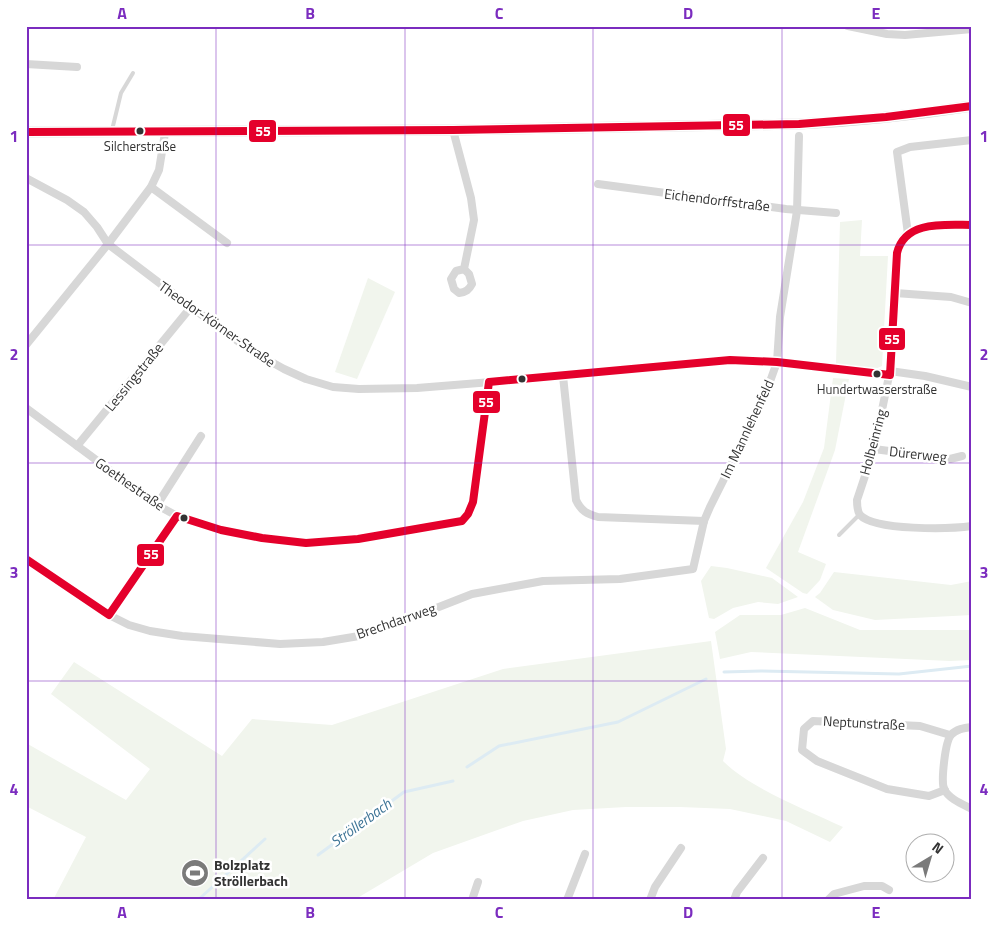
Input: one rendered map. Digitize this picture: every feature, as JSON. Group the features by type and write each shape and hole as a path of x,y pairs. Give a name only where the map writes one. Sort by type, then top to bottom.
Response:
{"main road":[{"path":"26,132 165,133 453,130 832,122 920,114 972,106"}],"street":[{"path":"848,26 887,34 905,35 972,29"},
{"path":"26,64 77,67"},
{"path":"453,130 471,198 474,220 464,269"},
{"path":"26,345 151,188 159,170 165,133"},
{"name":"Im Mannlehenfeld","path":"693,568 704,521 763,401 777,362 783,298 797,210 799,136"},
{"path":"908,234 897,152 910,147 972,140"},
{"name":"Theodor-Körner-Straße","path":"26,178 84,212 108,244 190,307 277,366 306,379 333,387 359,389 417,388 728,360 777,362 890,373"},
{"name":"Eichendorffstraße","path":"598,184 797,210 836,213"},
{"path":"151,188 227,243"},
{"path":"908,234 913,230 925,227 949,224 972,225"},
{"name":"Holbeinring","path":"860,514 857,509 857,500 874,449 890,373 897,253 900,244 908,234"},
{"path":"895,293 951,298 972,303"},
{"name":"Lessingstraße","path":"77,446 190,307"},
{"path":"890,373 925,376 972,387"},
{"path":"564,376 576,500 580,509 588,515 598,517 704,521"},
{"name":"Goethestraße","path":"26,408 157,505 176,516 229,532 262,538 306,542 358,539 462,521 468,514 473,502 489,382"},
{"path":"157,505 200,436"},
{"name":"Dürerweg","path":"874,449 950,459 962,456"},
{"path":"860,514 868,520 883,525 924,527 972,526"},
{"path":"109,616 176,516"},
{"name":"Brechdarrweg","path":"26,559 109,616 129,625 182,636 280,644 323,642 360,636 472,594 543,581 620,579 693,568"},
{"name":"Neptunstraße","path":"944,790 928,796 887,789 817,761 802,750 804,730 814,721 920,726 950,736"},
{"path":"972,727 961,728 950,736 942,782 944,790 952,799 972,809"},
{"path":"650,900 655,887 681,848"},
{"path":"567,900 585,854"},
{"path":"734,900 737,892 763,858"},
{"path":"472,900 478,882"},
{"path":"828,900 834,894 864,886 882,886 889,890"}],"lane":[{"path":"112,132 121,93 134,73"},
{"path":"839,535 860,514"}],"shaded area":[{"path":"862,220 860,256 888,256 882,366 875,369 836,364 840,222"},
{"path":"368,278 395,292 357,379 335,372"},
{"path":"833,378 849,379 835,450 798,552 826,564 820,580 807,594 766,568 803,502 824,448"},
{"path":"711,566 772,578 798,597 778,604 758,602 733,608 714,619 709,618 701,581"},
{"path":"834,572 951,585 972,581 972,615 875,620 833,610 815,597 820,593"},
{"path":"805,608 860,630 972,630 972,660 950,661 751,652 720,659 715,632 740,615 781,615"},
{"path":"711,641 726,749 723,761 748,781 764,790 843,827 830,842 786,821 730,809 626,807 573,810 523,821 433,853 354,900 53,900 86,837 26,806 26,743 126,800 150,769 51,694 74,662 222,756 252,719 332,725 503,669"}],"waterway":[{"path":"724,672 899,674 972,666"},
{"path":"467,767 499,746 618,722 706,679"},
{"name":"Ströllerbach","path":"318,855 404,792 453,781"},
{"name":"Ströllerbach","path":"198,900 265,839"}],"transit line":[{"name":"55","path":"26,132 453,130 799,124 886,117 972,106"},
{"name":"55","path":"26,559 109,615 177,516 221,530 262,538 306,543 358,539 462,521 468,514 473,502 489,382 730,360 777,362 890,375 897,253 901,242 908,235 927,227 972,225"}],"place":[{"name":"Silcherstraße","path":"140,131"},
{"name":"Hundertwasserstraße","path":"877,374"},
{"name":"Bolzplatz Ströllerbach","path":"195,873"}]}
